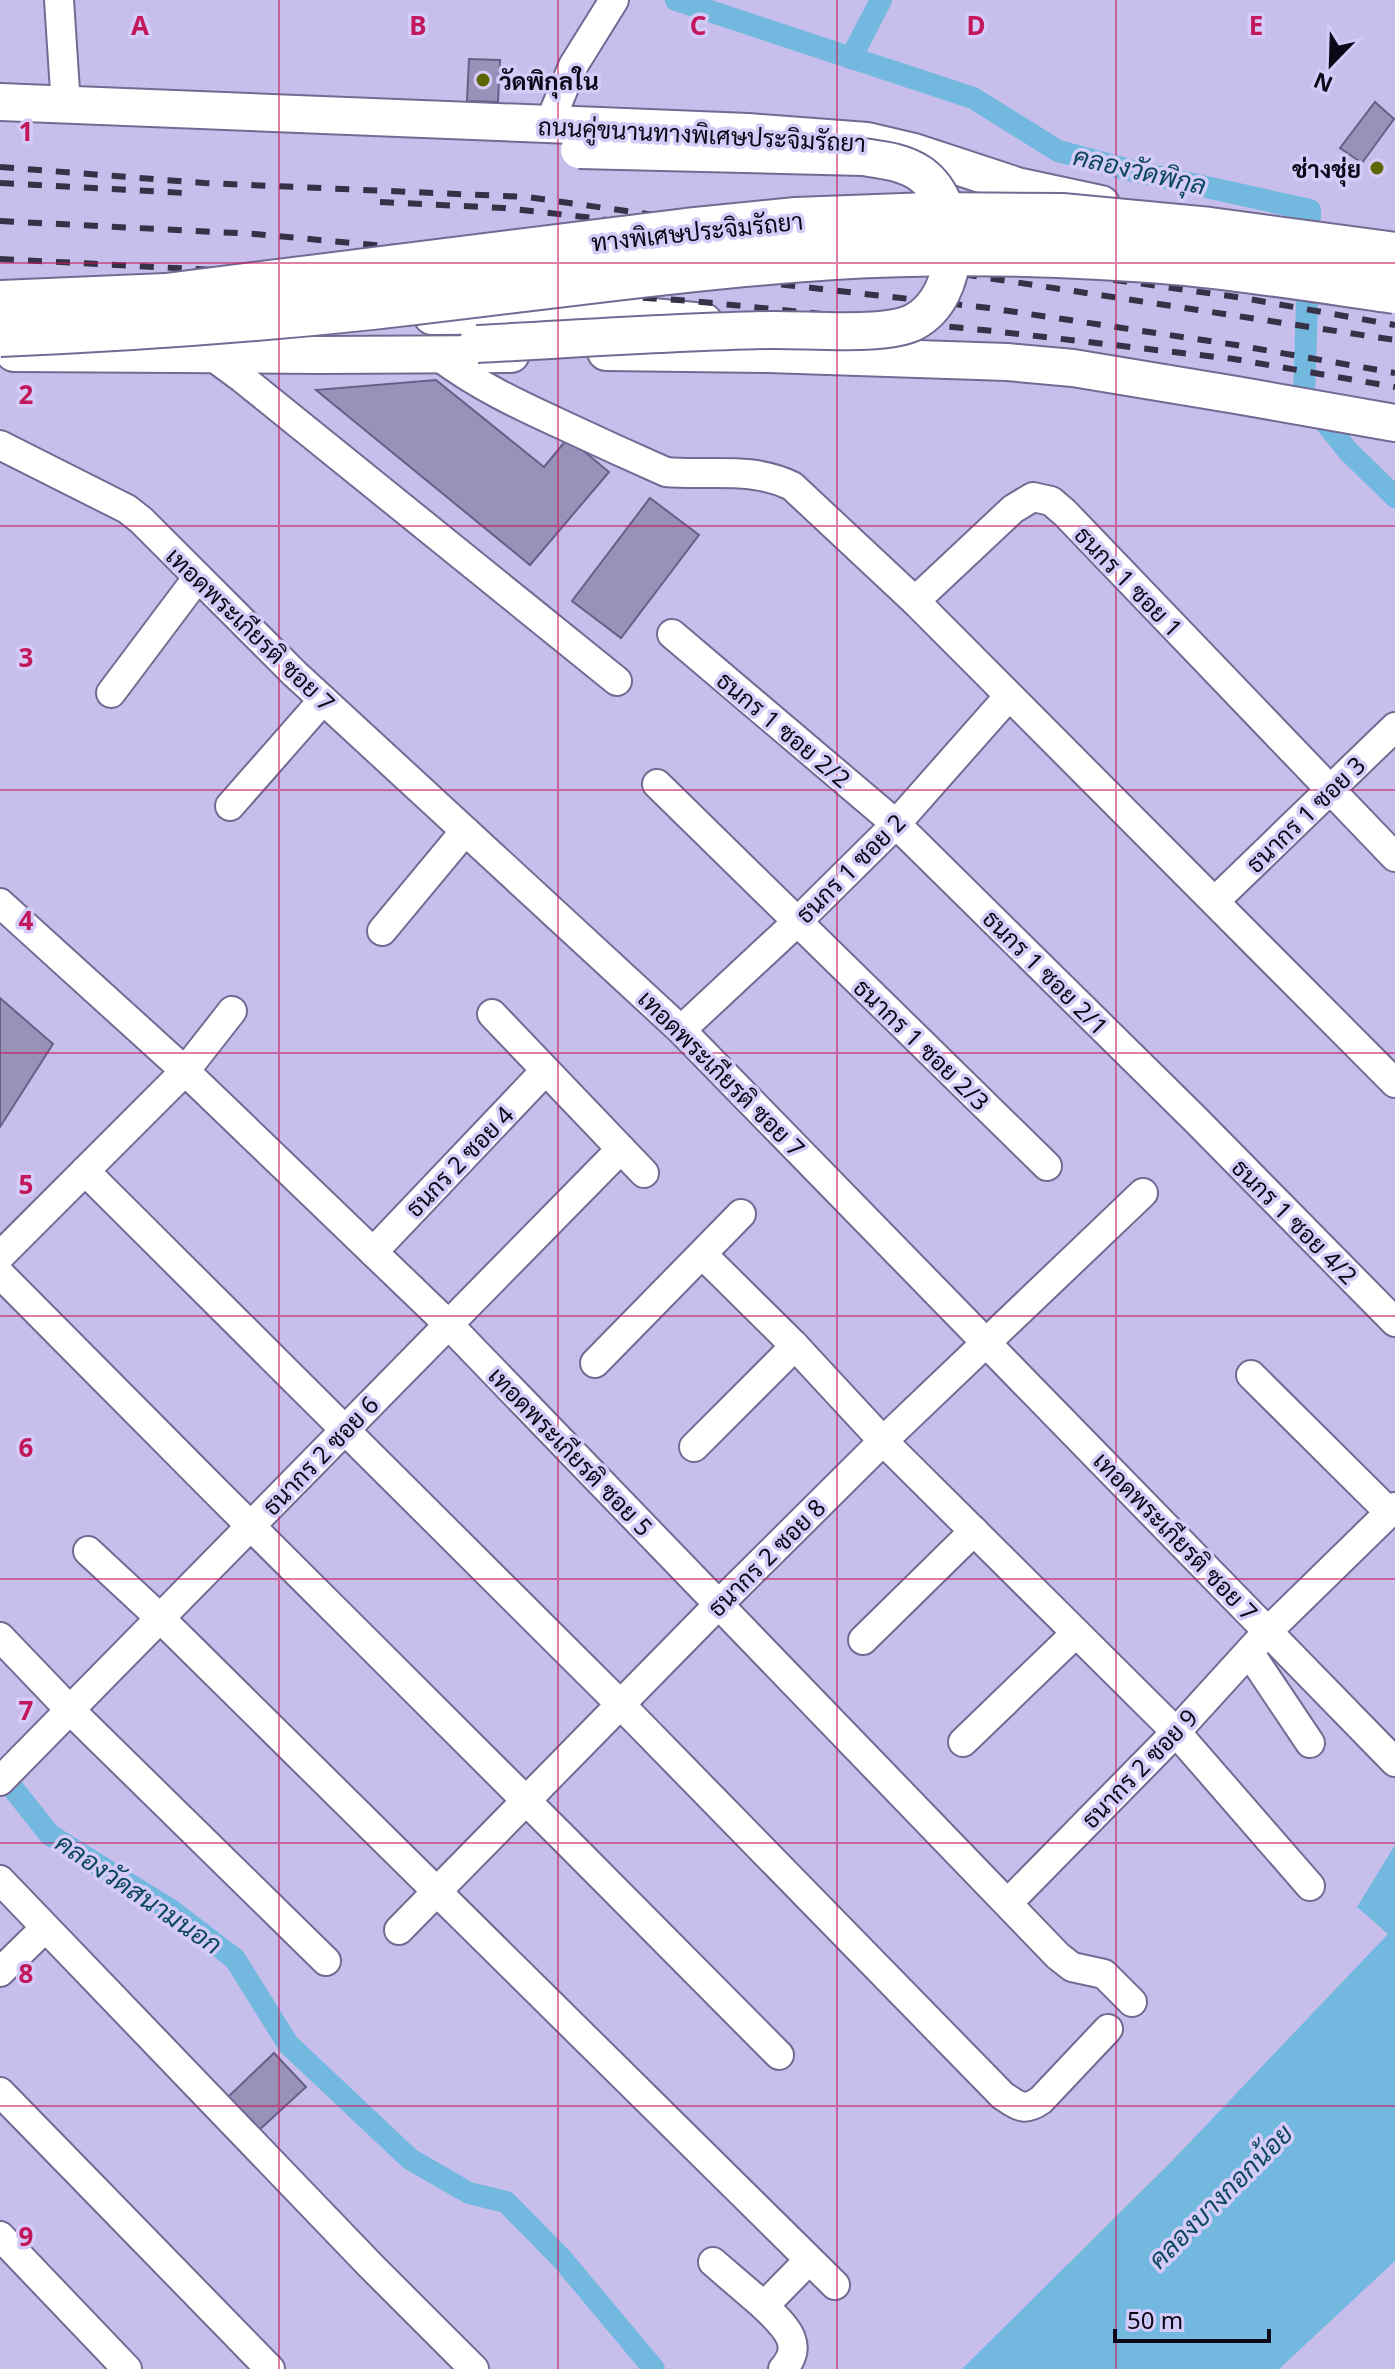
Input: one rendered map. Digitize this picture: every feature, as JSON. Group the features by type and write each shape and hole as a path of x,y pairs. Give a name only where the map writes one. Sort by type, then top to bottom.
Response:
{"highway":[{"name":"ทางพิเศษประจิมรัถยา","path":"0,305 166,295 796,219 1062,215 1210,229 1395,254"},
{"name":"ทางพิเศษประจิมรัถยา","path":"0,335 354,310 834,258 1067,256 1187,264 1395,292"}],"main road":[{"name":"ถนนคู่ขนานทางพิเศษประจิมรัถยา","path":"7,103 748,132 867,141 914,152 1017,186 1102,204 1395,238"},
{"path":"7,103 59,116 205,125 277,134 579,150 886,160 921,175 934,188 945,205 951,228 953,255 948,275 930,310 914,322 884,330 710,332 319,355"},
{"path":"0,305 200,305 417,315 673,317 775,334 870,358"},
{"path":"200,305 265,323 343,338 477,344"},
{"path":"0,354 630,352 1007,362 1073,368 1395,423"}],"street":[{"path":"59,0 66,106"},
{"path":"549,124 573,66 614,0"},
{"path":"208,353 617,681"},
{"path":"437,355 465,376 535,412 666,472 751,473 777,478 792,486 915,601 1395,1083"},
{"name":"เทอดพระเกียรติ ซอย 7","path":"0,445 127,509 323,700 681,1030 987,1341 1258,1642 1395,1762"},
{"name":"ธนกร 1 ซอย 1","path":"915,601 1013,509 1033,497 1051,501 1395,857"},
{"path":"111,693 198,577"},
{"name":"ธนกร 1 ซอย 2/2","path":"672,634 896,824"},
{"name":"ธนกร 1 ซอย 2","path":"681,1030 896,824 1009,696"},
{"path":"230,806 323,700"},
{"name":"ธนากร 1 ซอย 3","path":"1215,901 1395,727"},
{"name":"ธนากร 1 ซอย 2/3","path":"657,784 1047,1166"},
{"name":"ธนกร 1 ซอย 2/1","path":"896,824 1196,1120"},
{"path":"382,931 465,831"},
{"name":"เทอดพระเกียรติ ซอย 5","path":"0,903 185,1071 448,1324 1058,1956 1072,1967 1104,1974 1132,2002"},
{"path":"0,1256 185,1071 232,1011"},
{"path":"492,1014 644,1173"},
{"name":"ธนกร 2 ซอย 4","path":"373,1252 545,1071"},
{"name":"ธนกร 1 ซอย 4/2","path":"1196,1120 1395,1322"},
{"name":"ธนากร 2 ซอย 6","path":"9,1771 621,1149"},
{"path":"85,1171 620,1704 1003,2096 1021,2107 1032,2107 1108,2029"},
{"name":"ธนากร 2 ซอย 8","path":"399,1930 883,1441 1143,1193"},
{"path":"595,1363 741,1214"},
{"path":"703,1255 795,1346 883,1441 1176,1732 1310,1886"},
{"path":"0,1274 779,2055"},
{"path":"694,1447 795,1346"},
{"path":"1251,1375 1392,1509"},
{"name":"ธนากร 2 ซอย 9","path":"1008,1903 1176,1732 1258,1642 1392,1509"},
{"path":"863,1640 974,1531"},
{"path":"88,1551 160,1618 835,2285"},
{"path":"963,1742 1076,1633"},
{"path":"0,1637 69,1709 326,1961"},
{"path":"1258,1642 1310,1743"},
{"path":"0,1880 360,2255 474,2369"},
{"path":"0,1972 45,1928"},
{"path":"0,2092 270,2369"},
{"path":"0,2236 127,2369"},
{"path":"764,2306 809,2260"},
{"path":"713,2262 764,2306 789,2334 794,2344 792,2355 783,2369"}],"water":[{"name":"คลองบางกอกน้อย","path":"1395,1845 1395,2261 1279,2369 962,2369 1172,2161 1388,1934 1357,1907"}],"building":[{"name":"วัดพิกุลใน","path":"469,59 500,60 498,102 467,101"},
{"path":"1375,102 1394,119 1362,163 1340,148"},
{"path":"436,380 544,467 568,438 609,472 530,565 316,390"},
{"path":"650,498 699,535 621,638 572,601"},
{"path":"0,998 53,1044 0,1127"},
{"path":"274,2053 306,2087 258,2131 227,2098"}],"waterway":[{"name":"คลองวัดพิกุล","path":"676,0 973,98 1058,151 1310,210 1304,396 1348,451 1395,497"},
{"path":"851,58 881,0"},
{"name":"คลองวัดสนามนอก","path":"0,1772 50,1835 171,1910 235,1959 288,2044 410,2159 469,2193 506,2202 562,2259 654,2369"}],"railway":[{"path":"0,167 204,183 527,197 1243,298 1395,325"},
{"path":"0,183 184,193"},
{"path":"380,202 504,208 594,218 1395,340"},
{"path":"0,221 255,234 698,275 989,308 1236,345 1395,373"},
{"path":"0,259 692,301 1234,359 1395,387"}],"place":[{"name":"วัดพิกุลใน","path":"483,80"},
{"name":"ช่างชุ่ย","path":"1377,168"}]}
